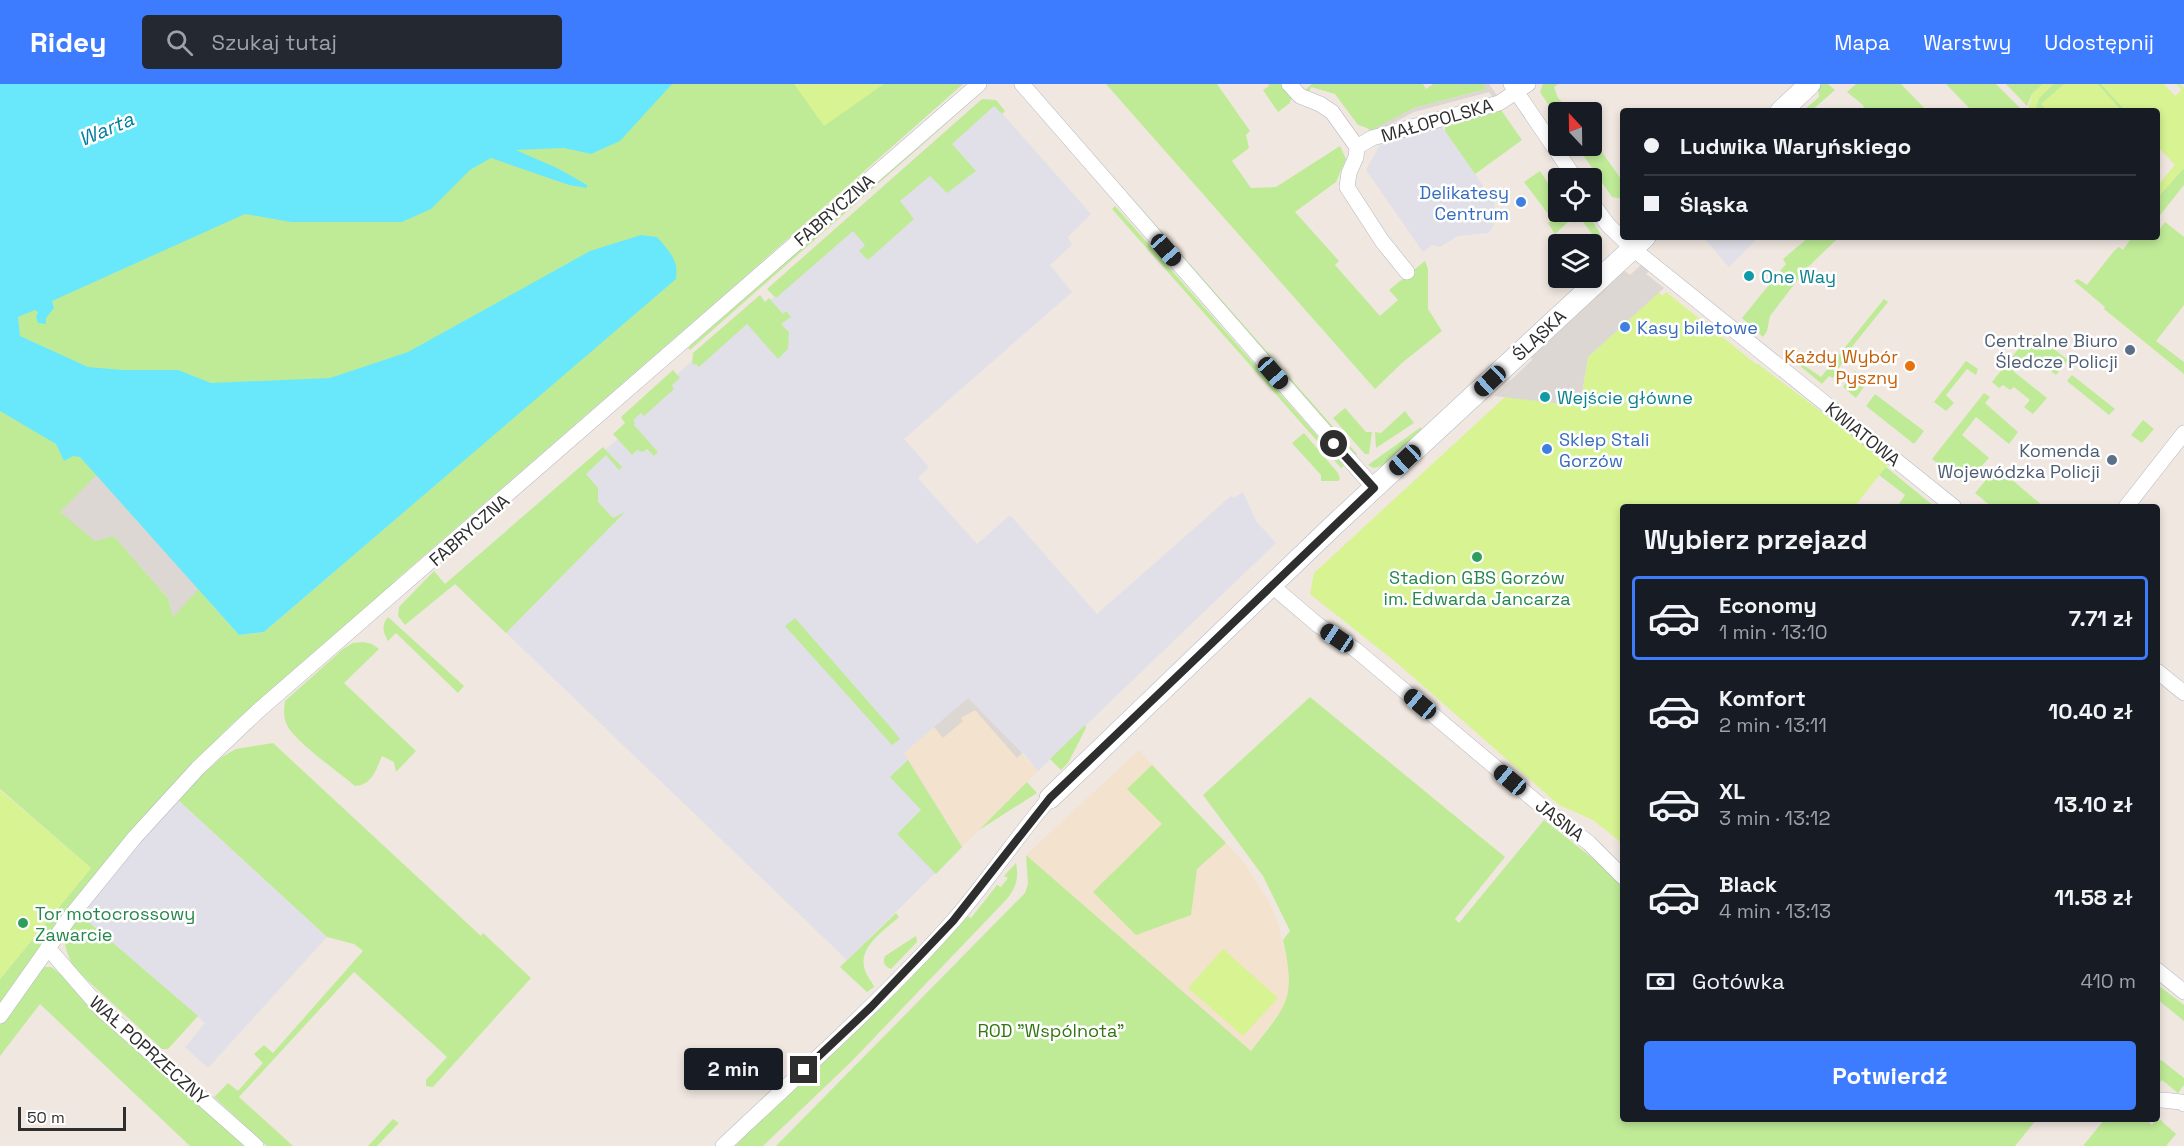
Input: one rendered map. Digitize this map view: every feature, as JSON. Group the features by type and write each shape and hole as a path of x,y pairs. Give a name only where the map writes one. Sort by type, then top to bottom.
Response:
{"street":[{"name":"FABRYCZNA","path":"0,1016 100,879 160,808 198,768 250,719 980,84"},
{"path":"1022,84 1374,488"},
{"name":"MAŁOPOLSKA","path":"1289,84 1300,96 1332,112 1357,147 1347,186 1382,242 1407,272"},
{"path":"1784,108 1810,84"},
{"path":"1519,87 1569,168"},
{"name":"MAŁOPOLSKA","path":"1357,147 1372,138 1499,103 1519,87"},
{"name":"KWIATOWA","path":"1602,216 1612,229 1620,233"},
{"name":"ŚLĄSKA","path":"723,1146 871,1007 940,934 974,896 1050,798 1271,585 1639,243"},
{"name":"KWIATOWA","path":"1639,243 1950,504"},
{"path":"2128,504 2184,433"},
{"name":"JASNA","path":"1271,585 1318,625 1356,650 1546,810 1589,843 1620,874"},
{"path":"2160,673 2184,693"},
{"name":"WAŁ POPRZECZNY","path":"48,948 102,1009 256,1146"},
{"path":"2160,972 2184,992"},
{"path":"2162,1100 2184,1104"}],"shaded area":[{"path":"1484,84 1489,84 1498,97 1495,100 1489,92 1414,112 1362,137 1414,108 1487,89"},
{"path":"993,103 1091,214 1068,237 1072,245 1050,265 1072,292 904,439 929,467 918,478 977,544 1010,515 1097,614 1231,496 1234,498 1243,492 1256,521 1276,543 1038,771 1023,753 985,824 847,960 455,584 630,428 625,421 694,359 698,364"},
{"path":"1441,125 1494,202 1496,220 1489,233 1458,236 1440,247 1432,245 1423,252 1366,170 1381,143"},
{"path":"1706,240 1756,240 1729,267"},
{"path":"1641,265 1649,271 1646,274 1664,288 1588,357 1580,406 1494,396 1532,360 1531,356 1622,269 1630,275"},
{"path":"102,469 205,582 173,617 168,598 114,536 95,541 60,512"},
{"path":"968,698 1038,771 962,847 904,753"},
{"path":"968,698 1022,753 1017,758 975,710 961,718 963,721 943,738 934,727"},
{"path":"1139,750 1242,860 1268,900 1277,920 1289,967 1289,993 1283,1009 1250,1051 1026,855"},
{"path":"176,798 327,937 208,1068 185,1047 205,1023 77,912"}],"green space":[{"path":"610,84 963,84 396,580 377,601 232,724 178,780 0,1005 0,979 91,868 0,789 0,402 102,469 114,536 168,598 173,616 198,589 239,635 264,632 522,410 547,374 436,362 236,398 38,359 1,320 142,248"},
{"path":"794,84 884,84 824,126"},
{"path":"1106,84 1217,84 1250,131 1246,135 1249,148 1232,161 1251,188 1276,187 1340,146 1346,159 1336,182 1295,212 1339,261 1335,265 1380,316 1398,300 1389,290 1425,261 1428,269 1428,309 1442,331 1403,362 1375,389"},
{"path":"1268,84 1289,84 1294,91 1290,103 1278,112 1263,90 1269,86"},
{"path":"1312,84 1423,84 1426,89 1433,84 1484,84 1487,89 1414,108 1371,131 1358,125 1335,94 1311,87 1308,95 1303,92"},
{"path":"1543,84 1558,84 1554,87 1562,102 1548,102 1548,104 1540,92"},
{"path":"1821,84 1828,84 1835,90 1814,108 1806,108 1819,97 1818,87"},
{"path":"1856,84 1901,84 1924,108 1864,108 1847,92"},
{"path":"1946,84 1996,84 2020,108 1969,108"},
{"path":"2006,84 2043,84 2032,94 2027,106"},
{"path":"2043,84 2053,84 2039,98 2036,108 2029,108 2032,94"},
{"path":"2053,84 2101,84 2123,108 2036,108 2039,98"},
{"path":"2064,84 2098,84 2119,108 2044,108 2041,104"},
{"path":"2101,84 2164,84 2175,96 2182,90 2176,84 2184,88 2184,168 2160,195 2160,182 2175,165 2160,149 2160,108 2123,108"},
{"path":"979,90 982,92 690,350 688,348"},
{"path":"982,99 996,100 1005,111 1002,114 994,106 952,144 976,171 947,193 930,176 900,201 914,219 868,260 859,251 865,245 853,231 776,298 767,289"},
{"path":"1501,110 1522,140 1475,174 1445,131 1445,127"},
{"path":"1602,152 1620,178 1620,198 1612,197 1602,182 1602,168 1592,168 1584,156 1602,156"},
{"path":"2184,168 2184,185 2160,215 2160,195"},
{"path":"1540,171 1548,183 1548,214 1524,182"},
{"path":"1132,198 1357,454 1355,456 1129,200"},
{"path":"1115,206 1344,466 1341,468 1112,209"},
{"path":"1549,222 1568,222 1555,234"},
{"path":"1583,222 1593,222 1600,234 1592,234"},
{"path":"2165,222 2184,237 2184,305 2156,341 2184,362 2184,374 2104,309 2105,307 2074,281 2078,279 2087,285 2119,247 2123,250 2130,240 2160,240 2160,229"},
{"path":"1805,240 1836,240 1806,269 1770,316 1767,331 1763,337 1742,318 1786,264 1783,259"},
{"name":"Stadion GBS Gorzów im. Edwarda Jancarza","path":"1659,292 1662,296 1666,292 1756,364 1889,463 1856,504 1620,504 1620,842 1593,820 1559,805 1397,663 1310,594 1314,573 1505,397 1580,406 1588,357"},
{"path":"760,295 765,302 769,298 783,314 786,311 791,317 781,324 789,332 788,349 778,359 747,324 699,367 694,365 692,363 693,353"},
{"path":"1884,299 1888,302 1851,348 1833,378 1829,376 1822,384 1800,366 1802,364 1821,377"},
{"path":"2036,335 2068,360 2056,375 2028,353 2013,371 2047,398 2033,414 2024,407 2030,400 2014,387 2010,390 2003,385 1999,388 1992,382 2028,337"},
{"path":"1966,361 1978,369 1976,375 1967,369 1946,395 1954,403 1946,411 1934,402"},
{"path":"673,370 680,378 672,385 674,389 644,416 641,413 633,420 634,425 658,452 654,456 647,449 643,452 637,450 632,455 613,434 625,423 621,417"},
{"path":"1855,371 1868,381 1856,398 1843,387"},
{"path":"2072,375 2115,409 2109,415 2067,381"},
{"path":"1984,393 1990,397 1985,403 2018,432 2009,444 1976,417 1962,435 1989,458 1965,484 1932,459"},
{"path":"1875,394 1924,431 1914,444 1866,406"},
{"path":"1345,408 1366,432 1372,432 1369,454 1365,454 1333,418"},
{"path":"1405,411 1414,423 1376,448 1375,432 1381,433"},
{"path":"2143,420 2154,429 2142,443 2131,435"},
{"path":"1421,427 1421,435 1387,465 1373,468 1368,465"},
{"path":"1304,433 1338,473 1340,479 1338,481 1321,481 1321,475 1292,443"},
{"path":"603,447 622,467 619,470 606,455 586,474 598,488 598,502 613,518 625,512 506,633 455,584 405,625 398,616 399,607 434,571 445,584"},
{"path":"1886,467 1931,504 1899,504 1905,495 1879,475"},
{"path":"1997,467 2040,504 1988,504 1975,493"},
{"path":"388,617 464,686 458,693 396,633 388,641 384,623"},
{"path":"795,618 900,739 892,745 785,626"},
{"path":"363,642 379,649 344,683 416,751 396,772 394,762 382,756 369,780 355,786 291,732 284,710 285,701 343,649 353,643"},
{"name":"ROD \"Wspólnota\"","path":"1310,697 1505,857 1455,919 1459,923 1544,820 1620,880 1620,1122 2035,1122 2015,1146 776,1146 1025,893 1028,884 1026,855 1251,1051 1273,1023 1285,1001 1289,977 1283,940 1290,931 1263,876 1203,795"},
{"path":"1085,725 1086,728 1068,763 1061,770 1050,759"},
{"path":"273,743 481,936 483,933 531,978 433,1087 426,1086 426,1080 447,1057 354,972 239,1097 293,1146 267,1146 214,1097 228,1083 238,1091 263,1063 254,1054 264,1045 273,1053 363,951 354,944 327,937 176,798 222,757 236,749"},
{"path":"908,760 962,847 936,874 897,834 921,810 890,777"},
{"path":"1152,765 1226,843 1197,869 1191,915 1136,935 1093,892 1162,824 1127,789"},
{"path":"1027,782 1037,793 979,830"},
{"name":"Tor motocrossowy Zawarcie","path":"0,790 91,868 0,979"},
{"path":"1016,863 1016,883 1006,900 851,1062 763,1146 735,1146 927,961 968,916 971,918 997,885 1001,887 1008,878 1004,876"},
{"path":"77,912 198,1016 168,1049 162,1049 73,967 66,950 65,938 68,927"},
{"path":"896,913 899,917 873,940 865,954 865,970 874,987 867,992 840,967"},
{"path":"916,936 917,942 891,969 886,966 885,956"},
{"path":"1223,949 1278,998 1243,1036 1188,988"},
{"path":"44,967 51,967 58,972 246,1146 190,1146 40,1004 0,1056 0,1022"},
{"path":"2160,987 2184,1005 2184,1021 2160,1001"},
{"path":"2160,1060 2184,1078 2184,1085 2178,1093 2162,1080 2160,1082"},
{"path":"393,1119 399,1123 377,1146 368,1146"},
{"path":"2160,1120 2176,1134 2166,1146 2083,1146 2103,1122 2148,1122 2152,1125 2155,1122 2160,1122"}],"water":[{"name":"Warta","path":"0,84 672,84 620,141 591,154 564,148 516,150 559,169 587,185 587,188 569,185 491,158 470,170 431,209 402,222 291,222 245,214 52,301 54,308 46,318 46,324 38,323 36,317 38,312 35,310 18,317 20,336 88,367 123,370 178,370 211,383 330,378 408,352 590,251 641,235 657,237 665,247 676,266 676,279 264,632 239,635 80,457 73,456 64,461 56,444 0,411"}],"place":[{"name":"Delikatesy Centrum","path":"1521,202"},
{"name":"One Way","path":"1749,276"},
{"name":"Kasy biletowe","path":"1625,327"},
{"name":"Centralne Biuro Śledcze Policji","path":"2130,350"},
{"name":"Każdy Wybór Pyszny","path":"1910,366"},
{"name":"Wejście główne","path":"1545,397"},
{"name":"Sklep Stali Gorzów","path":"1547,449"},
{"name":"Komenda Wojewódzka Policji","path":"2112,460"},
{"name":"Stadion GBS Gorzów im. Edwarda Jancarza","path":"1477,557"},
{"name":"Tor motocrossowy Zawarcie","path":"23,923"}],"route":[{"path":"804,1070 871,1007 953,921 1050,798 1374,488 1334,444"}]}
